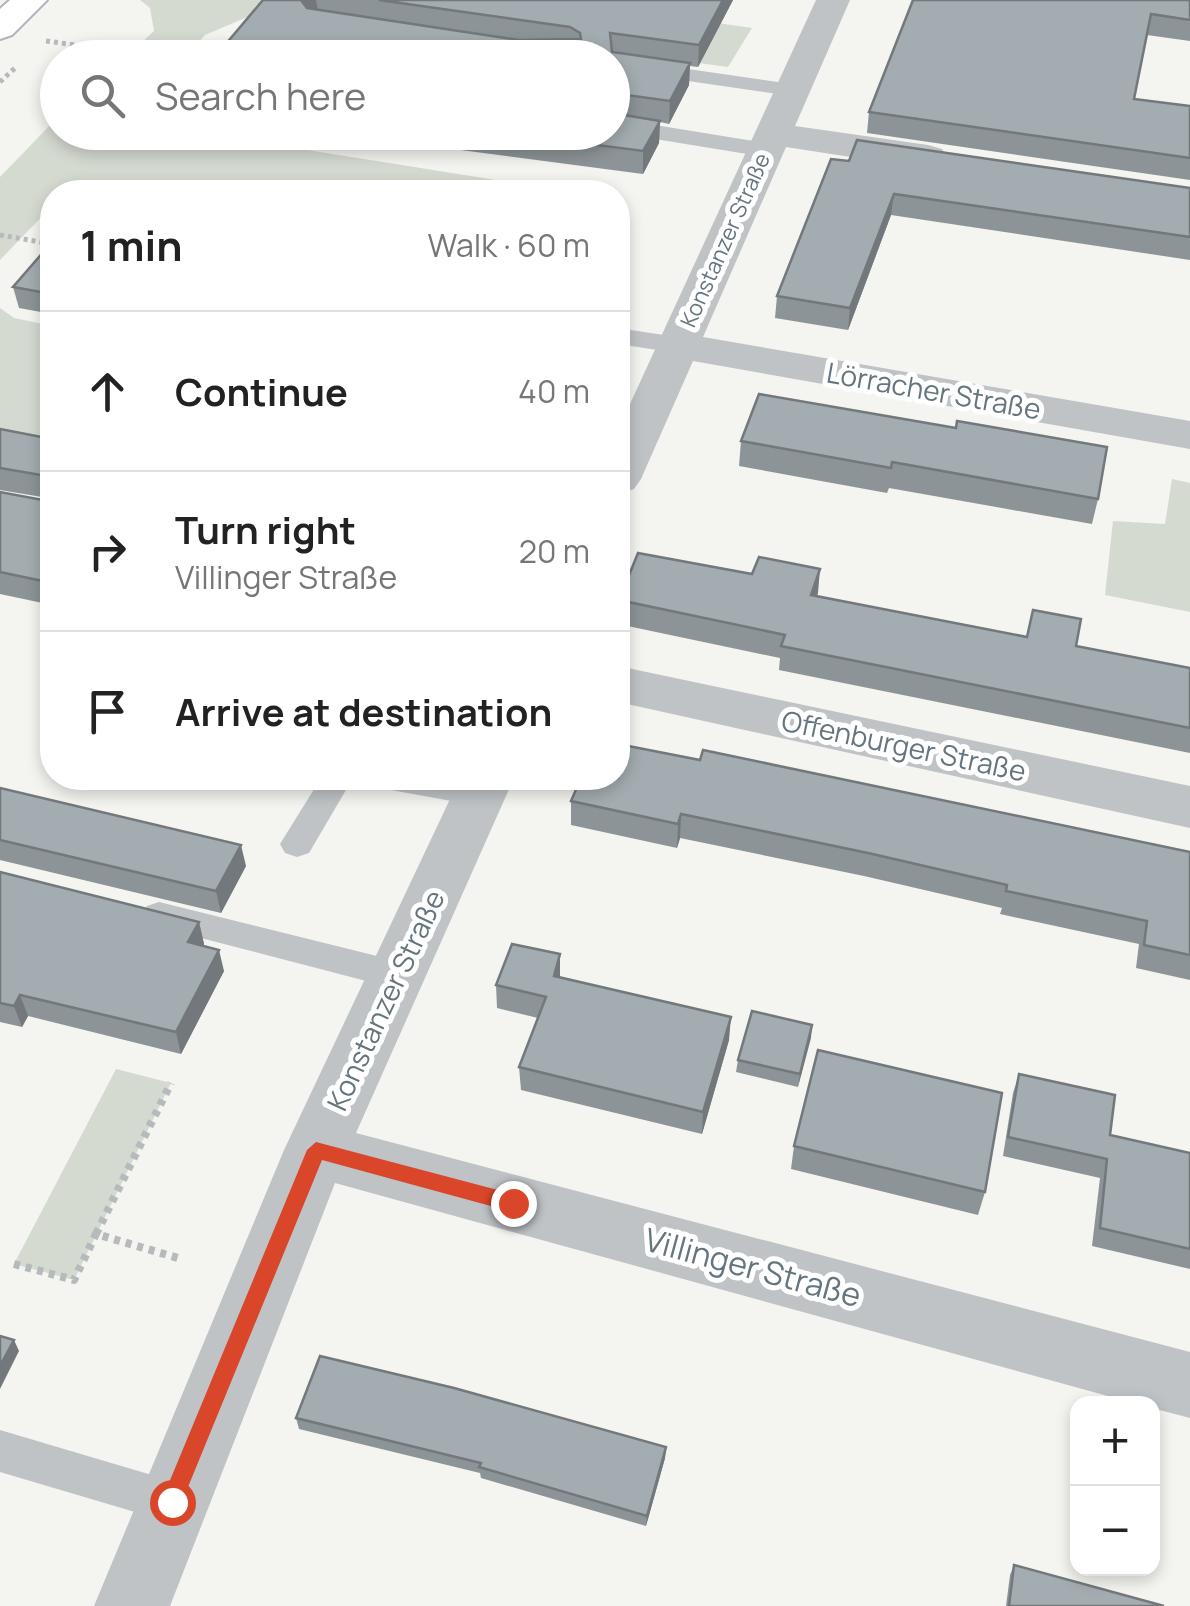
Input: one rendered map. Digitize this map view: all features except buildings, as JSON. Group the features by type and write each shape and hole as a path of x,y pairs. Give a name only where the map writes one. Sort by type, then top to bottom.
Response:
{"main road":[{"path":"0,28 30,0"}],"street":[{"name":"Konstanzer Straße","path":"630,452 832,0"},
{"path":"769,142 962,162"},
{"name":"Lörracher Straße","path":"678,346 1190,434"},
{"name":"Offenburger Straße","path":"630,687 1190,807"},
{"name":"Konstanzer Straße","path":"132,1606 316,1150 481,790"},
{"name":"Villinger Straße","path":"316,1150 1190,1384"}],"lane":[{"path":"630,67 792,90"},
{"path":"630,127 769,142"},
{"path":"630,338 678,346"},
{"path":"297,844 330,790"},
{"path":"133,908 397,975"},
{"path":"0,1451 172,1502"}],"path":[{"path":"0,235 40,242"},
{"path":"14,1264 74,1280 171,1082"},
{"path":"96,1234 178,1258"}],"shaded area":[{"path":"140,0 559,0 752,28 728,67 630,54 630,40 531,40 275,5 200,40 144,40 154,31 150,8"},
{"path":"40,136 40,150 308,150 496,180 40,180 40,218 0,260 0,177"},
{"path":"0,308 14,318 40,323 40,458 0,450"},
{"path":"1172,479 1190,483 1190,612 1105,595 1113,521 1165,524"},
{"path":"116,1069 171,1083 74,1280 14,1264"}],"route":[{"path":"172,1502 316,1150 513,1203"}]}
